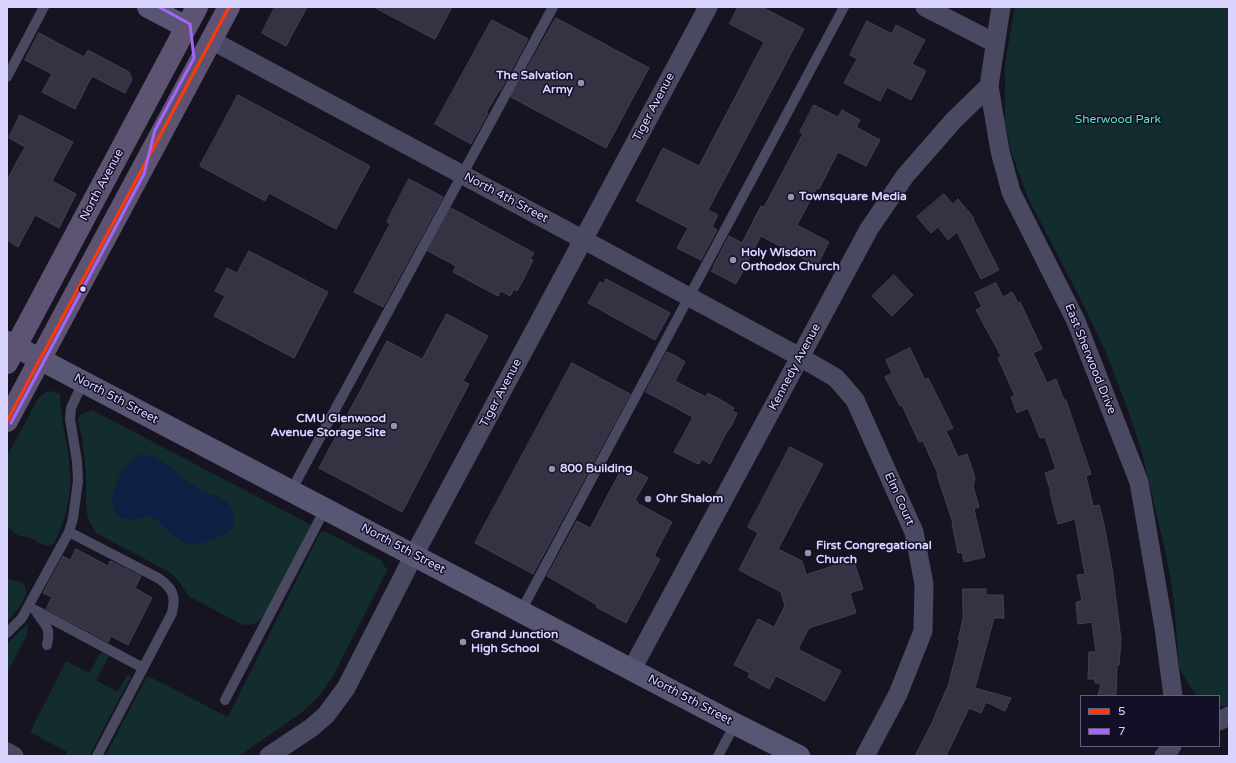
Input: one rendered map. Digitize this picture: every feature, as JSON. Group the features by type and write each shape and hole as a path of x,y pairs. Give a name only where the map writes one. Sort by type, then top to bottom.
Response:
{"main road":[{"name":"North Avenue","path":"10,350 197,7"},
{"path":"211,40 208,14 212,7"},
{"path":"7,421 229,7"},
{"path":"140,172 150,128 189,57 186,27"}],"street":[{"path":"148,7 186,27"},
{"name":"Tiger Avenue","path":"269,756 311,728 326,715 346,688 414,555 708,7"},
{"path":"924,7 995,43"},
{"name":"East Sherwood Drive","path":"1001,7 989,86 1000,151 1011,192 1076,321 1139,482 1164,628 1173,695"},
{"name":"North 4th Street","path":"211,40 800,357"},
{"name":"Kennedy Avenue","path":"632,669 869,229 905,176 954,120 989,86"},
{"name":"North 5th Street","path":"10,350 40,359 735,724 799,756"},
{"name":"Elm Court","path":"800,357 836,378 855,400 914,532 924,584 923,631 898,694 865,756"},
{"path":"1220,720 1229,716"},
{"path":"1164,756 1171,747"},
{"path":"7,752 14,756"}],"lane":[{"path":"7,78 44,7"},
{"path":"291,491 553,7"},
{"path":"521,611 844,7"},
{"path":"7,633 33,607 68,532 76,503 78,480 78,461 70,419 71,408 74,398 83,382"},
{"path":"225,700 325,509"},
{"path":"68,532 168,584 175,602 172,613 97,756"},
{"path":"33,607 46,625 49,634 48,645"},
{"path":"33,607 143,668"},
{"path":"718,756 735,724"}],"green space":[{"name":"Sherwood Park","path":"1015,7 1229,7 1229,706 1220,706 1220,695 1197,695 1179,668 1174,602 1167,559 1142,452 1105,350 1079,296 1027,196 1010,148 1005,121 1005,63"},
{"path":"48,391 60,394 61,414 69,459 70,484 67,508 60,531 54,543 44,545 28,537 17,535 7,527 7,456 39,397"},
{"path":"91,410 311,525 264,617 254,624 243,625 190,597 171,573 96,533 89,521 87,513 86,470 82,436 78,421 82,414"},
{"path":"324,531 381,560 388,569 333,676 320,695 301,713 239,756 105,756 147,677 150,677 228,717 320,533"},
{"path":"7,577 11,580 22,582 26,595 22,603 7,622"},
{"path":"28,623 27,635 7,673 7,644"},
{"path":"101,652 109,656 96,680 117,692 128,674 131,677 89,756 66,756 67,752 30,732 66,661 89,673"}],"water":[{"path":"138,455 152,456 171,468 195,487 226,502 233,512 234,523 231,529 225,534 206,542 190,544 174,536 150,516 138,519 118,517 113,506 113,493 121,474 129,462"}],"building":[{"path":"275,7 307,7 286,46 262,33"},
{"path":"374,7 452,7 435,39"},
{"path":"738,7 762,7 804,29 708,210 718,215 712,227 717,230 701,260 677,248 688,228 636,201 663,148 699,166 729,109 764,42 730,24"},
{"name":"The Salvation Army","path":"556,18 649,68 606,148 511,97"},
{"name":"The Salvation Army","path":"492,20 528,39 500,91 486,113 488,113 471,144 435,124"},
{"path":"867,21 892,34 896,25 925,40 912,64 926,71 911,100 887,87 880,101 844,83 857,59 850,55"},
{"path":"39,33 84,57 88,50 129,72 132,80 125,93 92,76 75,109 42,92 52,74 25,60"},
{"path":"238,95 370,166 336,229 269,193 265,201 200,166"},
{"path":"814,105 838,117 842,110 860,120 856,127 880,140 866,166 838,152 819,189 817,188 797,225 829,242 817,266 761,236 736,284 711,271 729,236 742,243 761,206 764,207 803,134 800,132"},
{"path":"20,115 73,142 52,181 76,194 59,228 35,215 18,247 7,240 7,180 25,147 9,138"},
{"path":"409,179 443,197 383,307 354,292 390,224 387,222"},
{"path":"944,194 953,204 958,199 974,218 973,219 999,270 981,279 957,232 948,240 938,227 931,233 917,217"},
{"path":"451,208 534,253 530,259 533,260 517,291 514,289 510,296 501,291 498,296 453,272 456,266 428,251"},
{"path":"249,251 328,292 294,358 214,316 225,296 215,291 227,268 237,273"},
{"path":"894,275 913,295 892,316 872,296"},
{"path":"606,279 670,313 655,340 588,303 600,282 604,284"},
{"path":"996,283 1003,297 1012,292 1018,303 1020,302 1042,349 1033,353 1047,383 1056,379 1064,400 1066,400 1091,474 1086,476 1093,506 1099,505 1112,568 1121,640 1119,665 1117,665 1116,695 1098,695 1101,683 1095,683 1095,679 1088,679 1089,652 1096,652 1092,622 1078,624 1076,602 1082,601 1077,575 1085,574 1075,519 1058,524 1045,473 1056,469 1045,437 1040,438 1028,408 1017,413 1011,397 1015,396 998,358 1001,356 976,310 982,307 975,293"},
{"name":"CMU Glenwood Avenue Storage Site","path":"447,314 488,336 463,381 469,384 402,512 319,468 387,341 422,359"},
{"path":"910,348 925,380 928,378 953,428 946,431 958,457 967,454 975,478 973,486 979,507 974,509 985,557 964,562 962,552 958,553 953,523 937,475 938,474 923,441 919,442 902,405 900,406 885,377 892,373 886,360"},
{"path":"667,352 685,362 675,381 706,397 708,393 734,408 732,411 737,413 710,464 702,459 699,464 696,463 674,452 693,417 646,392"},
{"name":"800 Building","path":"572,363 630,394 533,574 475,543"},
{"path":"790,447 823,464 778,549 802,561 806,575 853,559 863,589 850,593 856,613 809,628 798,649 841,671 825,701 776,676 769,689 748,677 750,673 734,665 758,619 774,627 785,606 781,592 739,570 758,533 748,527"},
{"path":"624,465 648,478 635,500 638,502 637,503 672,522 654,556 660,559 626,623 596,607 597,605 547,576 577,521 590,528"},
{"path":"76,549 108,566 110,561 141,576 135,588 152,598 128,645 111,636 108,642 46,609 52,597 43,593 63,556 70,560"},
{"path":"963,589 986,589 986,595 1003,595 1004,618 994,618 975,688 1011,698 1005,711 986,702 981,713 969,708 946,756 915,756 936,715 948,686 960,640 958,640 963,619"}],"transit line":[{"name":"7","path":"11,423 144,174 155,130 194,58 190,24 159,7"},
{"name":"5","path":"7,421 229,7"}],"place":[{"name":"The Salvation Army","path":"581,83"},
{"name":"Townsquare Media","path":"791,197"},
{"name":"Holy Wisdom Orthodox Church","path":"733,260"},
{"name":"CMU Glenwood Avenue Storage Site","path":"394,426"},
{"name":"800 Building","path":"552,469"},
{"name":"Ohr Shalom","path":"648,499"},
{"name":"First Congregational Church","path":"808,553"},
{"name":"Grand Junction High School","path":"463,642"}]}
